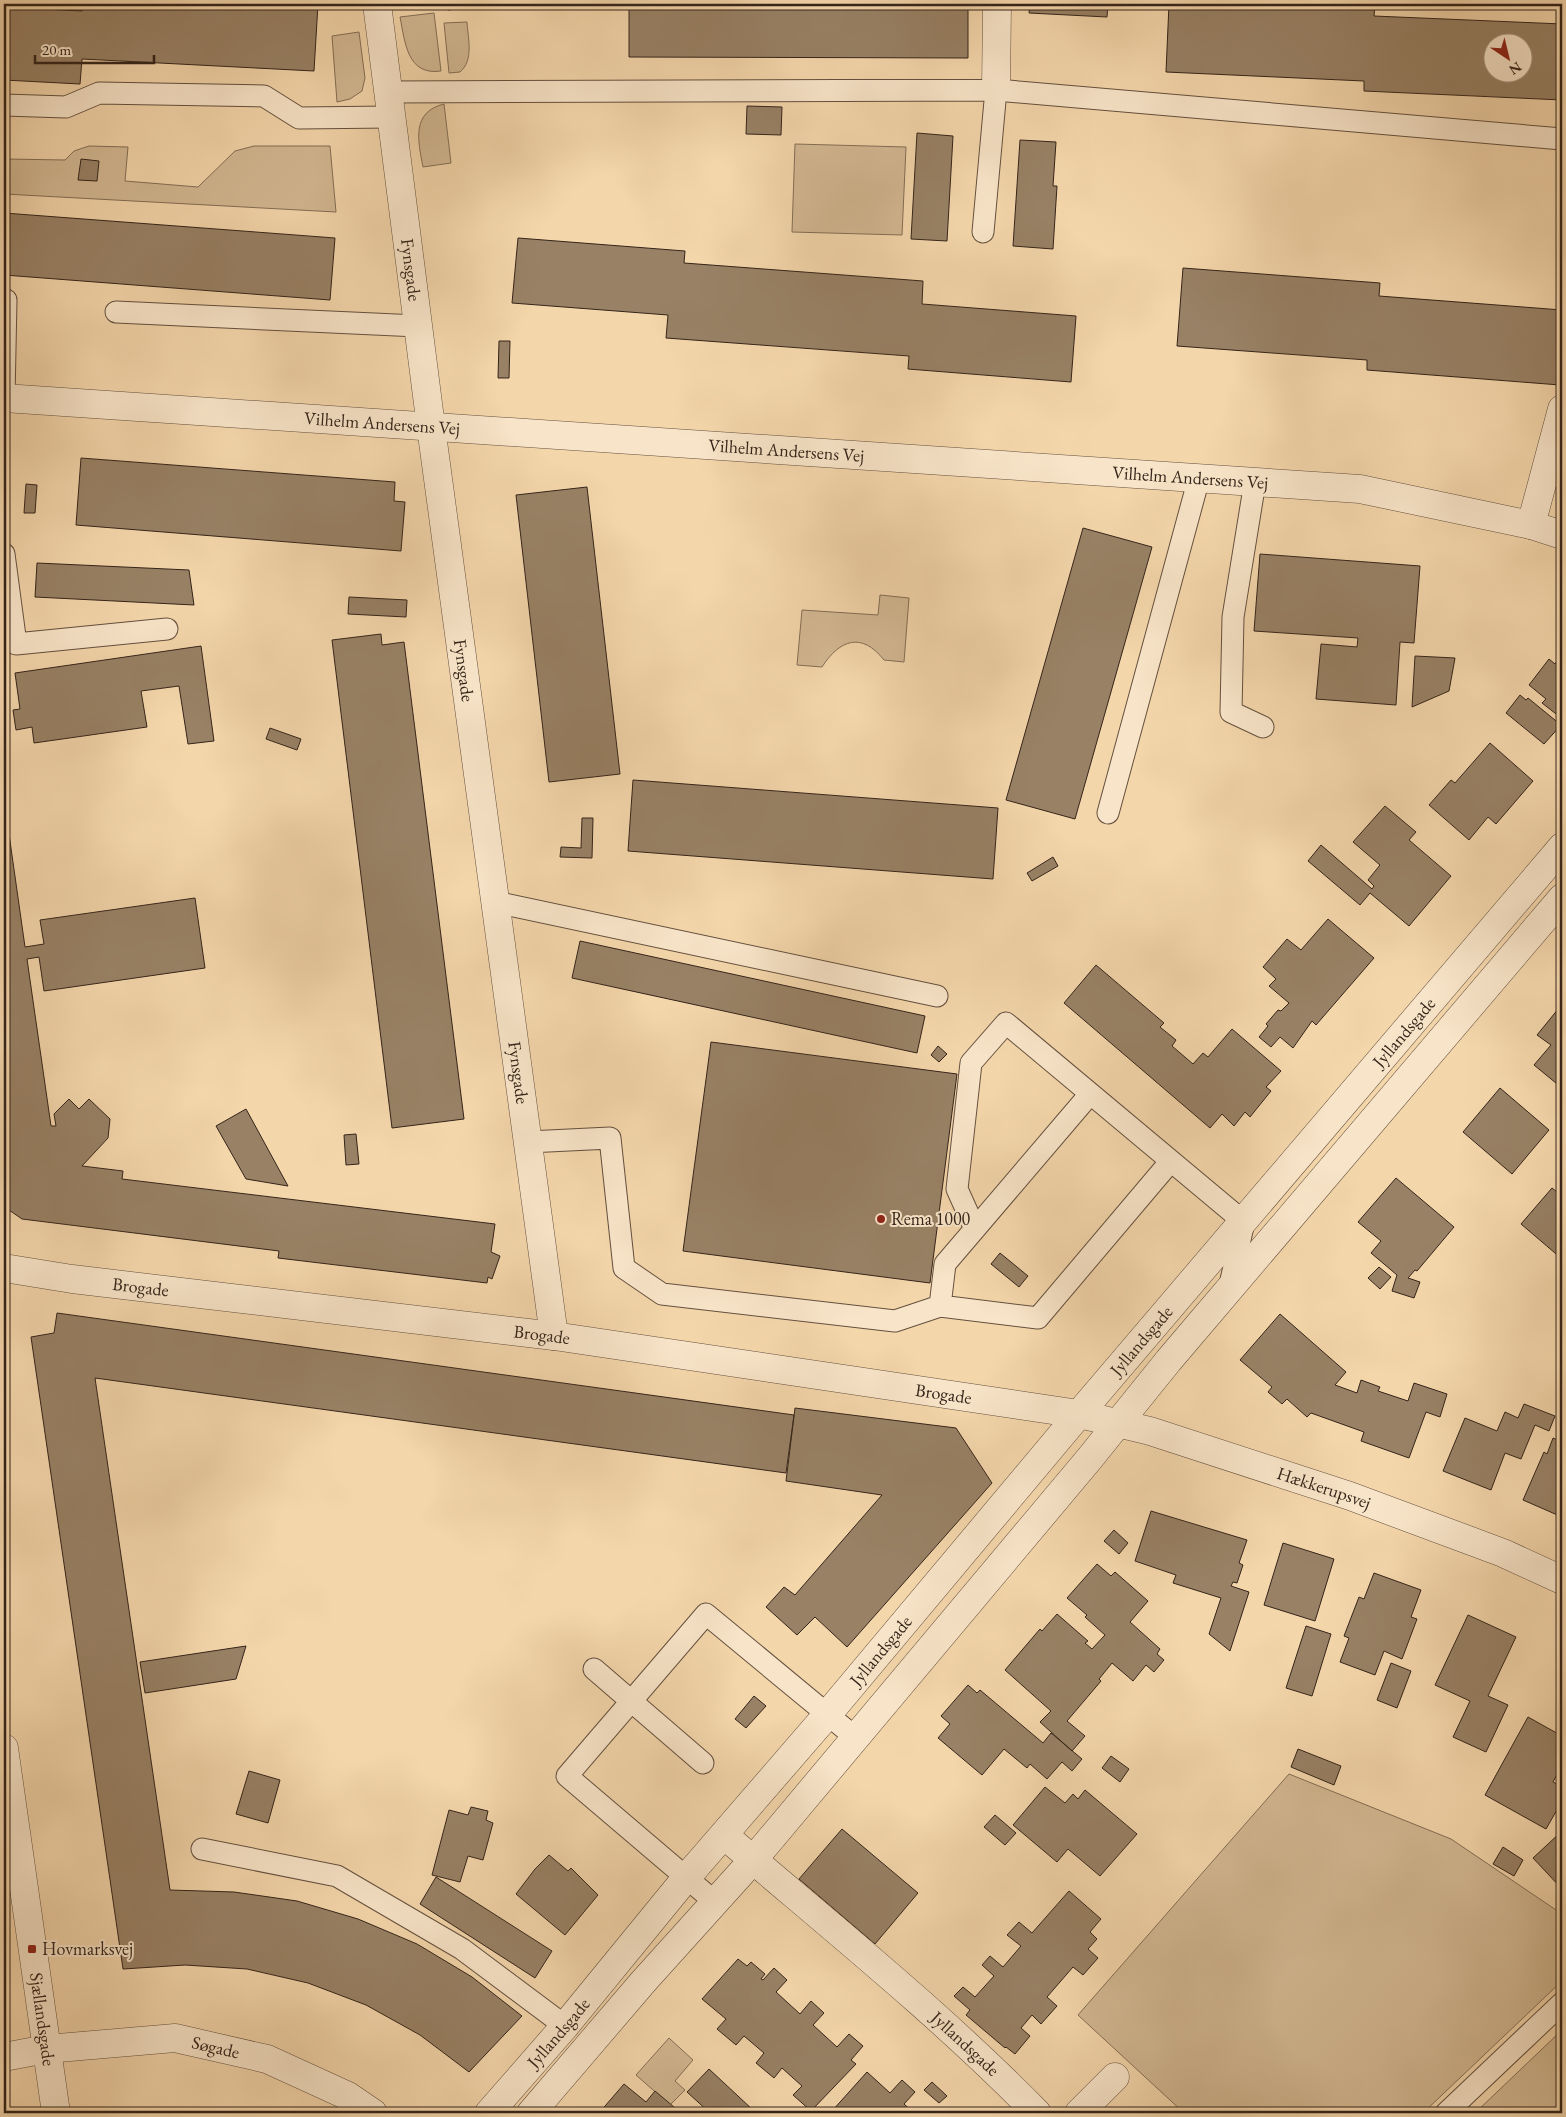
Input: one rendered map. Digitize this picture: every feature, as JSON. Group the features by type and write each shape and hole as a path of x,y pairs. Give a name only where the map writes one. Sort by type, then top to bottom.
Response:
{"street":[{"name":"Fynsgade","path":"377,4 431,427 554,1336"},
{"path":"996,90 997,4"},
{"name":"Vilhelm Andersens Vej","path":"4,398 1360,489 1531,525 1562,535"},
{"path":"1531,525 1562,409"},
{"name":"Jyllandsgade","path":"489,2113 565,2026 686,1878 828,1716 1079,1414 1562,847"},
{"name":"Jyllandsgade","path":"530,2113 753,1860 1228,1290 1562,898"},
{"name":"Brogade","path":"4,1268 82,1281 554,1336 1079,1414"},
{"name":"Hækkerupsvej","path":"1079,1414 1150,1431 1350,1496 1493,1550 1562,1580"},
{"name":"Sjællandsgade","path":"4,1748 56,2113"},
{"name":"Jyllandsgade","path":"724,1835 904,1986 1008,2083 1037,2113"},
{"name":"Søgade","path":"46,2049 175,2038 267,2059 348,2096 373,2113"},
{"path":"4,2057 46,2049"},
{"path":"1079,2113 1115,2077"}],"lane":[{"path":"983,232 996,90"},
{"path":"4,105 66,107 99,93 264,96 299,118 389,105 996,90 1562,139"},
{"path":"4,300 6,300 4,398"},
{"path":"116,312 418,326"},
{"path":"1108,813 1199,478"},
{"path":"1254,482 1233,617 1231,712 1263,727"},
{"path":"4,554 16,644 167,629"},
{"path":"495,902 937,996"},
{"path":"975,1229 957,1189 971,1063 1006,1023 1244,1222 1228,1290"},
{"path":"940,1306 945,1264 1090,1094"},
{"path":"528,1142 610,1138 624,1268 662,1294 895,1321 940,1306 1038,1318 1170,1162"},
{"path":"715,1902 567,1776 631,1701 706,1614 856,1738"},
{"path":"594,1669 703,1763"},
{"path":"202,1850 337,1876 462,1949 565,2026"},
{"path":"1446,2113 1562,2003"}],"shaded area":[{"path":"4,4 83,4 82,11 4,7"},
{"path":"434,13 441,71 430,71 414,63 406,46 400,17"},
{"path":"467,22 469,55 467,62 460,72 449,73 444,23"},
{"path":"359,32 365,78 362,91 350,99 337,102 332,36"},
{"path":"444,104 451,163 423,167 419,129 426,114 433,108"},
{"path":"795,144 906,147 902,235 792,232"},
{"path":"89,146 128,147 125,181 198,187 235,151 254,146 330,146 336,212 4,194 4,159 65,160 74,151"},
{"path":"880,595 909,598 904,662 884,660 868,645 852,642 836,650 822,667 797,665 802,610 878,615"},
{"path":"1289,1774 1451,1839 1562,1914 1562,1981 1423,2113 1184,2113 1078,2015"},
{"path":"1562,2030 1562,2113 1475,2113"},
{"path":"669,2038 693,2060 675,2081 685,2090 670,2105 636,2075"}],"building":[{"path":"83,4 318,4 314,71 82,59 80,84 4,80 4,7 82,11"},
{"path":"447,4 495,4 448,10"},
{"path":"629,4 968,4 968,58 629,57"},
{"path":"1030,4 1108,4 1107,17 1029,13"},
{"path":"1169,4 1375,4 1374,16 1562,24 1562,100 1364,91 1364,81 1166,72"},
{"path":"747,106 782,107 781,135 746,134"},
{"path":"917,133 953,136 947,241 911,239"},
{"path":"1020,140 1056,142 1053,186 1057,186 1053,249 1013,246"},
{"path":"81,159 99,161 97,181 78,180"},
{"path":"4,213 335,238 330,300 4,275"},
{"path":"518,238 685,251 684,263 923,281 922,304 1076,316 1071,382 908,369 909,356 666,338 668,315 512,303"},
{"path":"1183,268 1380,283 1379,296 1562,310 1560,385 1367,370 1367,360 1177,346"},
{"path":"499,341 510,341 509,378 498,378"},
{"path":"81,458 395,482 394,501 405,502 401,551 76,525"},
{"path":"26,484 37,485 35,513 24,513"},
{"path":"587,487 620,774 549,782 516,495"},
{"path":"1083,528 1152,547 1075,819 1006,800"},
{"path":"1260,554 1420,566 1414,643 1400,642 1396,705 1316,699 1321,644 1357,647 1358,638 1254,631"},
{"path":"37,563 189,570 194,605 35,597"},
{"path":"349,597 407,600 406,617 348,614"},
{"path":"381,634 382,645 404,642 464,1119 392,1128 332,640"},
{"path":"201,646 214,741 188,744 179,686 141,691 147,727 34,743 32,727 16,730 13,710 20,709 15,673"},
{"path":"1562,654 1562,714 1560,717 1542,703 1546,699 1529,685 1549,659 1555,664"},
{"path":"1415,656 1455,658 1449,691 1412,707"},
{"path":"1520,695 1526,700 1528,698 1561,725 1544,744 1506,713"},
{"path":"270,728 301,739 297,750 266,739"},
{"path":"1490,743 1533,781 1496,824 1488,817 1469,840 1429,805 1451,780 1455,783"},
{"path":"633,780 998,808 993,879 628,851"},
{"path":"7,802 9,813 6,813 25,947 44,944 40,920 195,898 205,968 44,991 39,957 27,959 51,1126 56,1126 54,1114 69,1099 79,1109 89,1099 110,1119 108,1138 82,1166 123,1171 122,1179 495,1224 491,1252 500,1256 492,1279 488,1277 487,1283 278,1258 279,1251 22,1219 9,1210 4,1203 4,803"},
{"path":"1385,806 1416,832 1409,840 1451,876 1409,926 1370,893 1360,905 1308,861 1321,845 1372,889 1374,886 1368,880 1380,865 1353,842"},
{"path":"582,818 593,818 592,858 560,857 561,847 581,848"},
{"path":"1053,857 1058,866 1032,881 1027,873"},
{"path":"1328,919 1374,958 1316,1025 1312,1021 1293,1048 1280,1037 1271,1047 1259,1037 1268,1026 1266,1024 1278,1010 1281,1011 1289,1003 1269,986 1276,979 1263,967 1287,939 1301,950"},
{"path":"580,941 925,1016 917,1053 572,978"},
{"path":"1096,965 1164,1023 1160,1027 1176,1040 1172,1046 1193,1064 1203,1053 1208,1057 1232,1029 1281,1071 1266,1087 1271,1091 1250,1117 1245,1112 1234,1126 1222,1114 1210,1128 1064,1003"},
{"path":"1559,1008 1562,1010 1562,1088 1534,1065 1551,1045 1537,1035"},
{"path":"711,1042 957,1074 930,1283 683,1251"},
{"path":"938,1046 947,1054 939,1062 931,1055"},
{"path":"1500,1088 1549,1130 1512,1174 1463,1132"},
{"path":"246,1109 288,1186 246,1179 216,1126"},
{"path":"356,1134 359,1164 346,1165 344,1135"},
{"path":"1396,1178 1454,1227 1417,1271 1415,1270 1408,1278 1420,1282 1414,1298 1392,1291 1397,1275 1371,1253 1381,1241 1358,1222"},
{"path":"1552,1188 1562,1196 1562,1259 1521,1224"},
{"path":"1000,1253 1028,1276 1019,1287 991,1264"},
{"path":"1379,1267 1391,1277 1380,1289 1368,1278"},
{"path":"57,1313 794,1415 786,1473 95,1378 170,1890 234,1892 297,1901 358,1919 417,1944 472,1977 522,2016 469,2072 420,2035 366,2005 308,1983 247,1969 185,1965 123,1969 31,1337 54,1333"},
{"path":"1280,1314 1346,1372 1335,1385 1357,1393 1361,1380 1380,1387 1378,1391 1408,1401 1414,1383 1447,1394 1440,1417 1426,1412 1409,1458 1361,1441 1364,1432 1311,1413 1307,1417 1287,1399 1282,1404 1268,1392 1272,1387 1240,1360"},
{"path":"1524,1404 1555,1416 1549,1431 1535,1425 1521,1459 1505,1453 1491,1490 1443,1471 1465,1418 1497,1431 1505,1412 1518,1418"},
{"path":"795,1408 956,1428 992,1483 847,1647 815,1617 797,1635 766,1607 784,1587 795,1595 882,1495 786,1481"},
{"path":"1553,1438 1562,1442 1562,1517 1523,1500 1544,1452 1547,1454"},
{"path":"1151,1511 1247,1540 1239,1563 1243,1565 1237,1583 1233,1582 1231,1586 1249,1592 1230,1651 1209,1634 1221,1598 1173,1583 1176,1575 1135,1561"},
{"path":"1114,1530 1128,1543 1119,1554 1104,1541"},
{"path":"1283,1543 1334,1559 1315,1621 1264,1605"},
{"path":"1097,1564 1111,1576 1115,1572 1148,1601 1130,1622 1160,1649 1157,1654 1164,1660 1154,1672 1146,1665 1133,1681 1112,1663 1099,1679 1101,1681 1067,1721 1085,1736 1072,1751 1040,1722 1051,1711 1005,1670 1040,1629 1042,1631 1057,1614 1088,1641 1085,1643 1092,1649 1105,1635 1085,1617 1087,1615 1067,1598"},
{"path":"1374,1573 1421,1590 1411,1617 1417,1619 1402,1659 1384,1651 1375,1675 1340,1662 1349,1638 1344,1636 1359,1597 1364,1599"},
{"path":"1468,1615 1516,1637 1488,1696 1508,1705 1486,1752 1453,1737 1470,1701 1435,1685"},
{"path":"1306,1626 1331,1634 1312,1696 1286,1688"},
{"path":"246,1646 236,1679 145,1693 140,1662"},
{"path":"1391,1663 1411,1671 1397,1708 1377,1700"},
{"path":"968,1685 977,1693 980,1690 1043,1743 1051,1733 1082,1759 1072,1771 1062,1762 1047,1779 1030,1764 1027,1768 1004,1749 982,1775 938,1738 950,1724 941,1716"},
{"path":"754,1696 766,1706 746,1728 735,1719"},
{"path":"1528,1717 1562,1736 1562,1765 1553,1782 1562,1787 1562,1801 1546,1829 1485,1795"},
{"path":"1298,1749 1341,1766 1334,1785 1291,1767"},
{"path":"1111,1756 1129,1769 1120,1782 1102,1768"},
{"path":"249,1771 280,1780 268,1823 236,1814"},
{"path":"1045,1787 1065,1803 1073,1794 1078,1799 1085,1790 1137,1834 1100,1876 1068,1849 1057,1862 1013,1825"},
{"path":"471,1807 488,1811 486,1820 493,1823 483,1860 468,1856 460,1882 432,1875 449,1810 468,1815"},
{"path":"995,1815 1016,1833 1005,1845 984,1827"},
{"path":"842,1829 918,1893 875,1944 799,1879"},
{"path":"1562,1831 1562,1889 1533,1858"},
{"path":"1503,1847 1523,1860 1514,1876 1493,1864"},
{"path":"549,1855 568,1871 571,1868 598,1895 565,1935 516,1894 535,1869"},
{"path":"436,1877 552,1951 535,1978 420,1904"},
{"path":"1069,1891 1101,1919 1090,1932 1097,1939 1088,1949 1098,1958 1083,1975 1073,1967 1047,1997 1057,2006 1041,2024 1032,2015 1021,2028 1030,2036 1015,2054 1005,2048 966,2015 970,2010 954,1996 963,1987 975,1997 994,1976 982,1965 990,1956 1003,1967 1021,1946 1007,1935 1019,1922 1032,1933"},
{"path":"738,1959 747,1966 751,1962 765,1974 761,1979 763,1980 774,1968 787,1980 776,1992 800,2014 811,2001 824,2013 813,2025 837,2047 849,2034 863,2046 851,2060 856,2064 811,2111 793,2095 802,2086 782,2068 774,2078 756,2063 764,2053 744,2036 736,2045 717,2029 726,2019 702,1999"},
{"path":"709,2069 753,2110 751,2113 710,2113 687,2092"},
{"path":"867,2072 890,2093 902,2080 915,2092 904,2104 914,2113 834,2113 832,2111"},
{"path":"932,2082 947,2096 939,2103 924,2090"},
{"path":"624,2084 646,2102 655,2091 681,2113 599,2113"}],"place":[{"name":"Rema 1000","path":"881,1219"},
{"name":"Hovmarksvej","path":"32,1949"}]}
